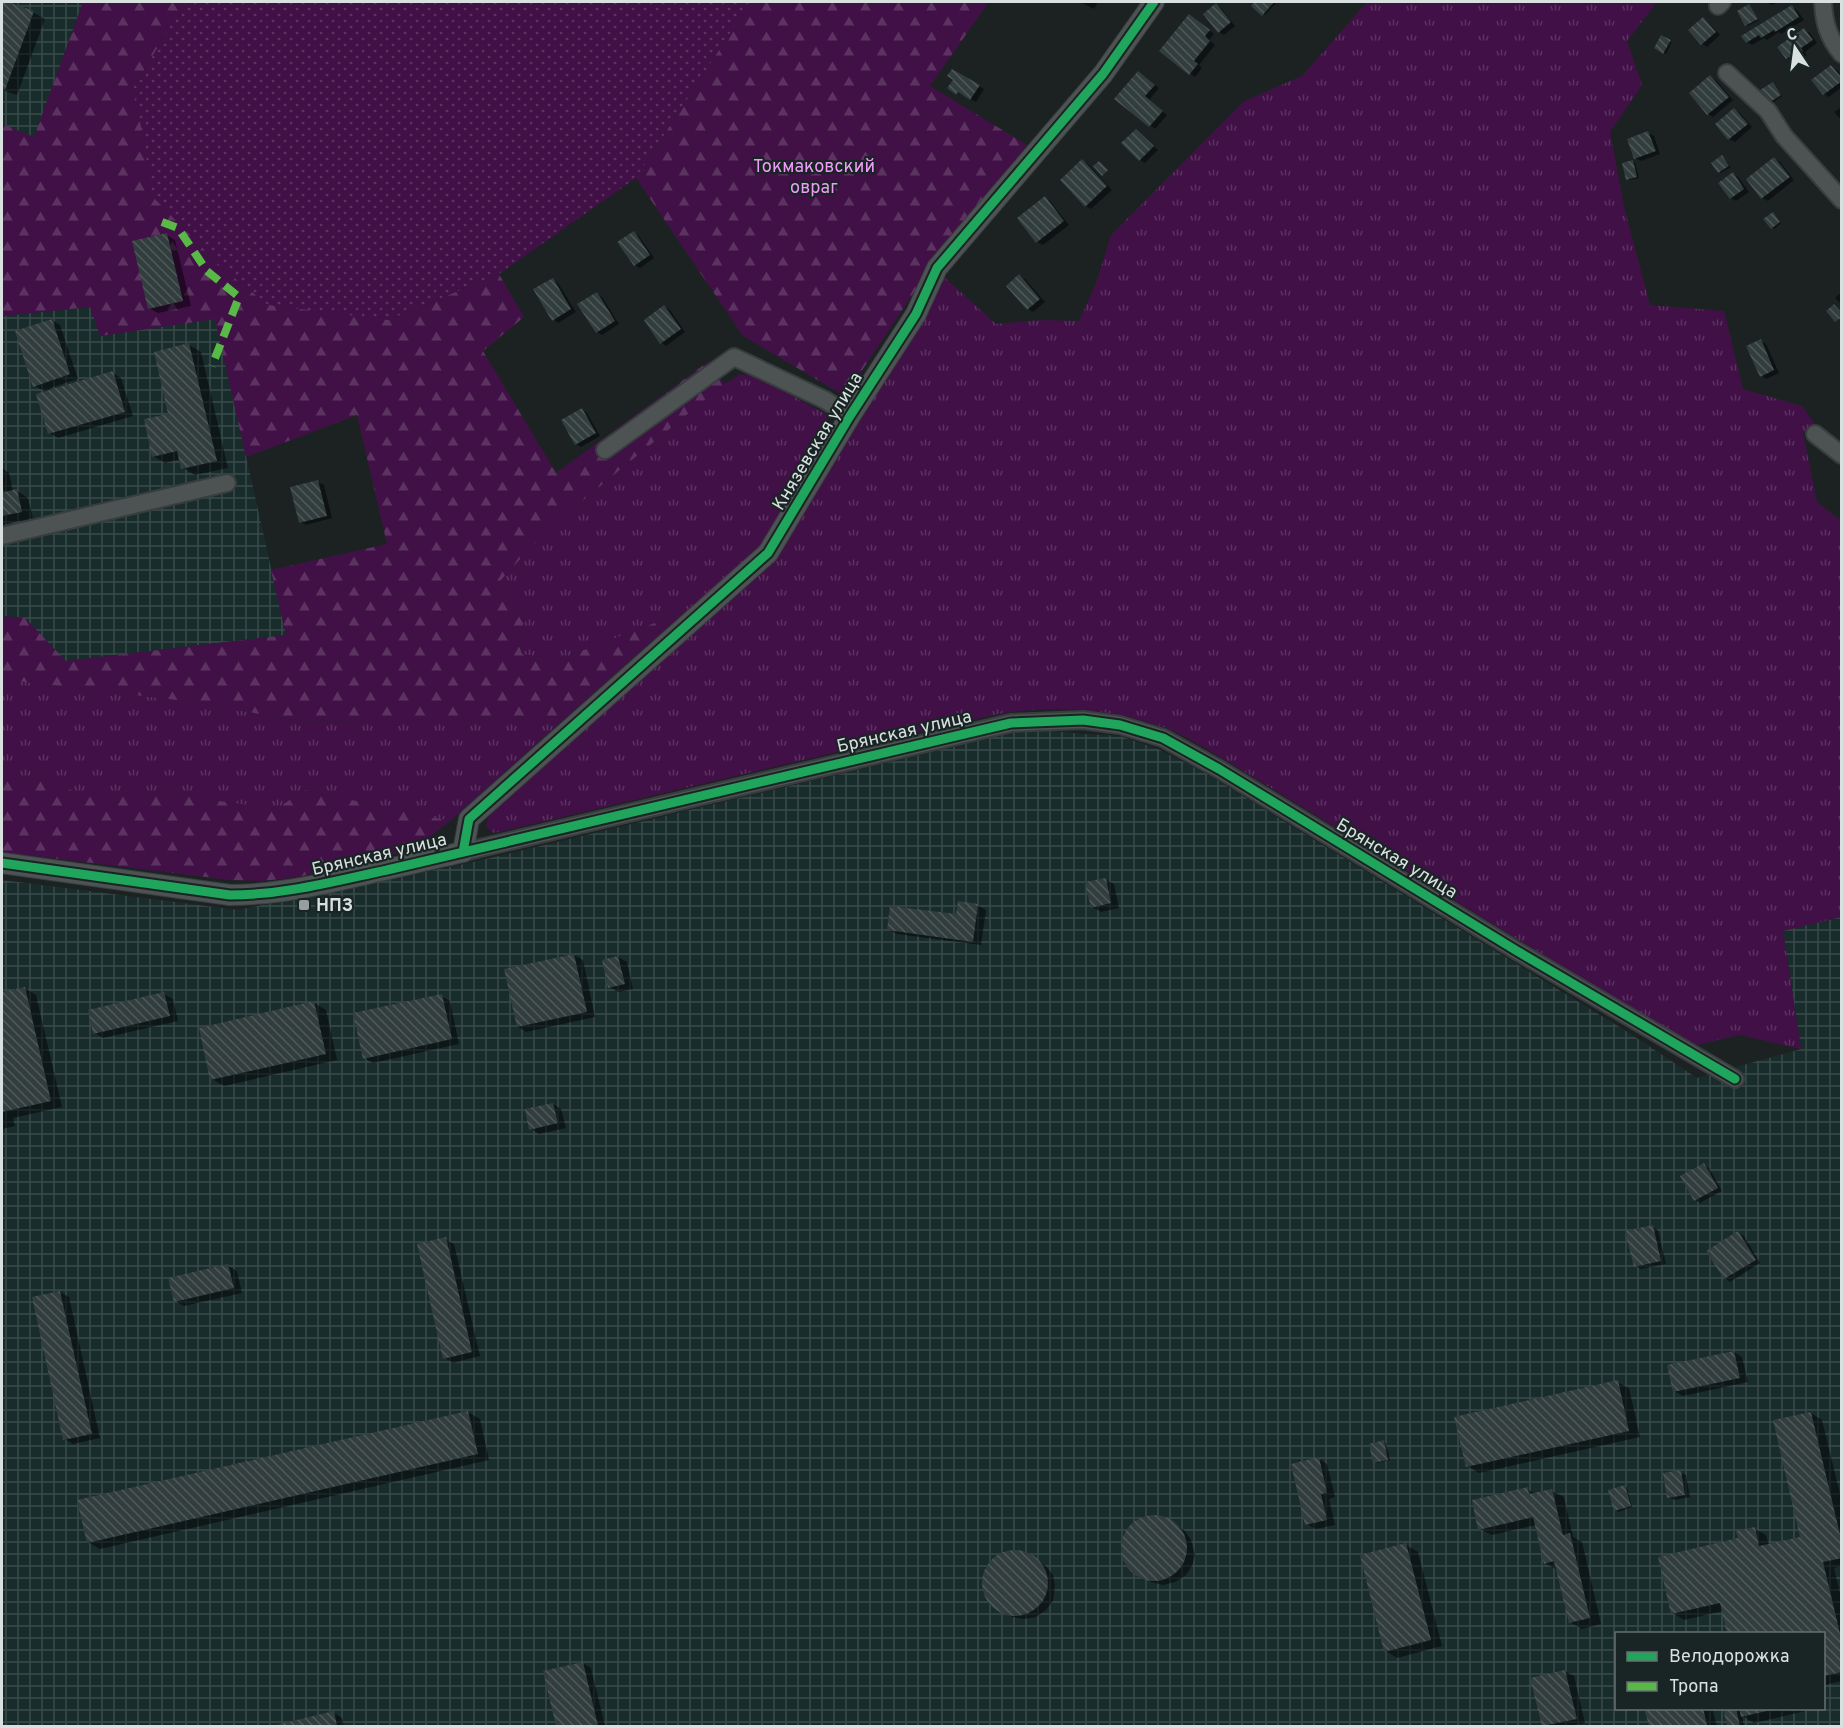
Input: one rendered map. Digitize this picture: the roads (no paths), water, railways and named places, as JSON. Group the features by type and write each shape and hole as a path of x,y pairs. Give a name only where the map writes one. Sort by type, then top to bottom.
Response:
{"street":[{"name":"Князевская улица","path":"463,852 469,819 768,553 850,416 916,314 937,268 1103,74 1154,2"},
{"path":"1823,2 1825,25 1836,48 1842,54"},
{"path":"1727,73 1768,111 1784,136 1842,200"},
{"path":"605,450 734,357 825,400 850,416"},
{"path":"1815,434 1842,455"},
{"path":"2,536 227,483"},
{"name":"Брянская улица","path":"2,863 231,895 260,895 387,870 1011,723 1083,720 1120,725 1163,738 1219,769 1516,951 1735,1079"}],"place":[{"name":"НПЗ","path":"304,905"}],"park label":[{"name":"Токмаковский овраг","path":"814,176"}]}
